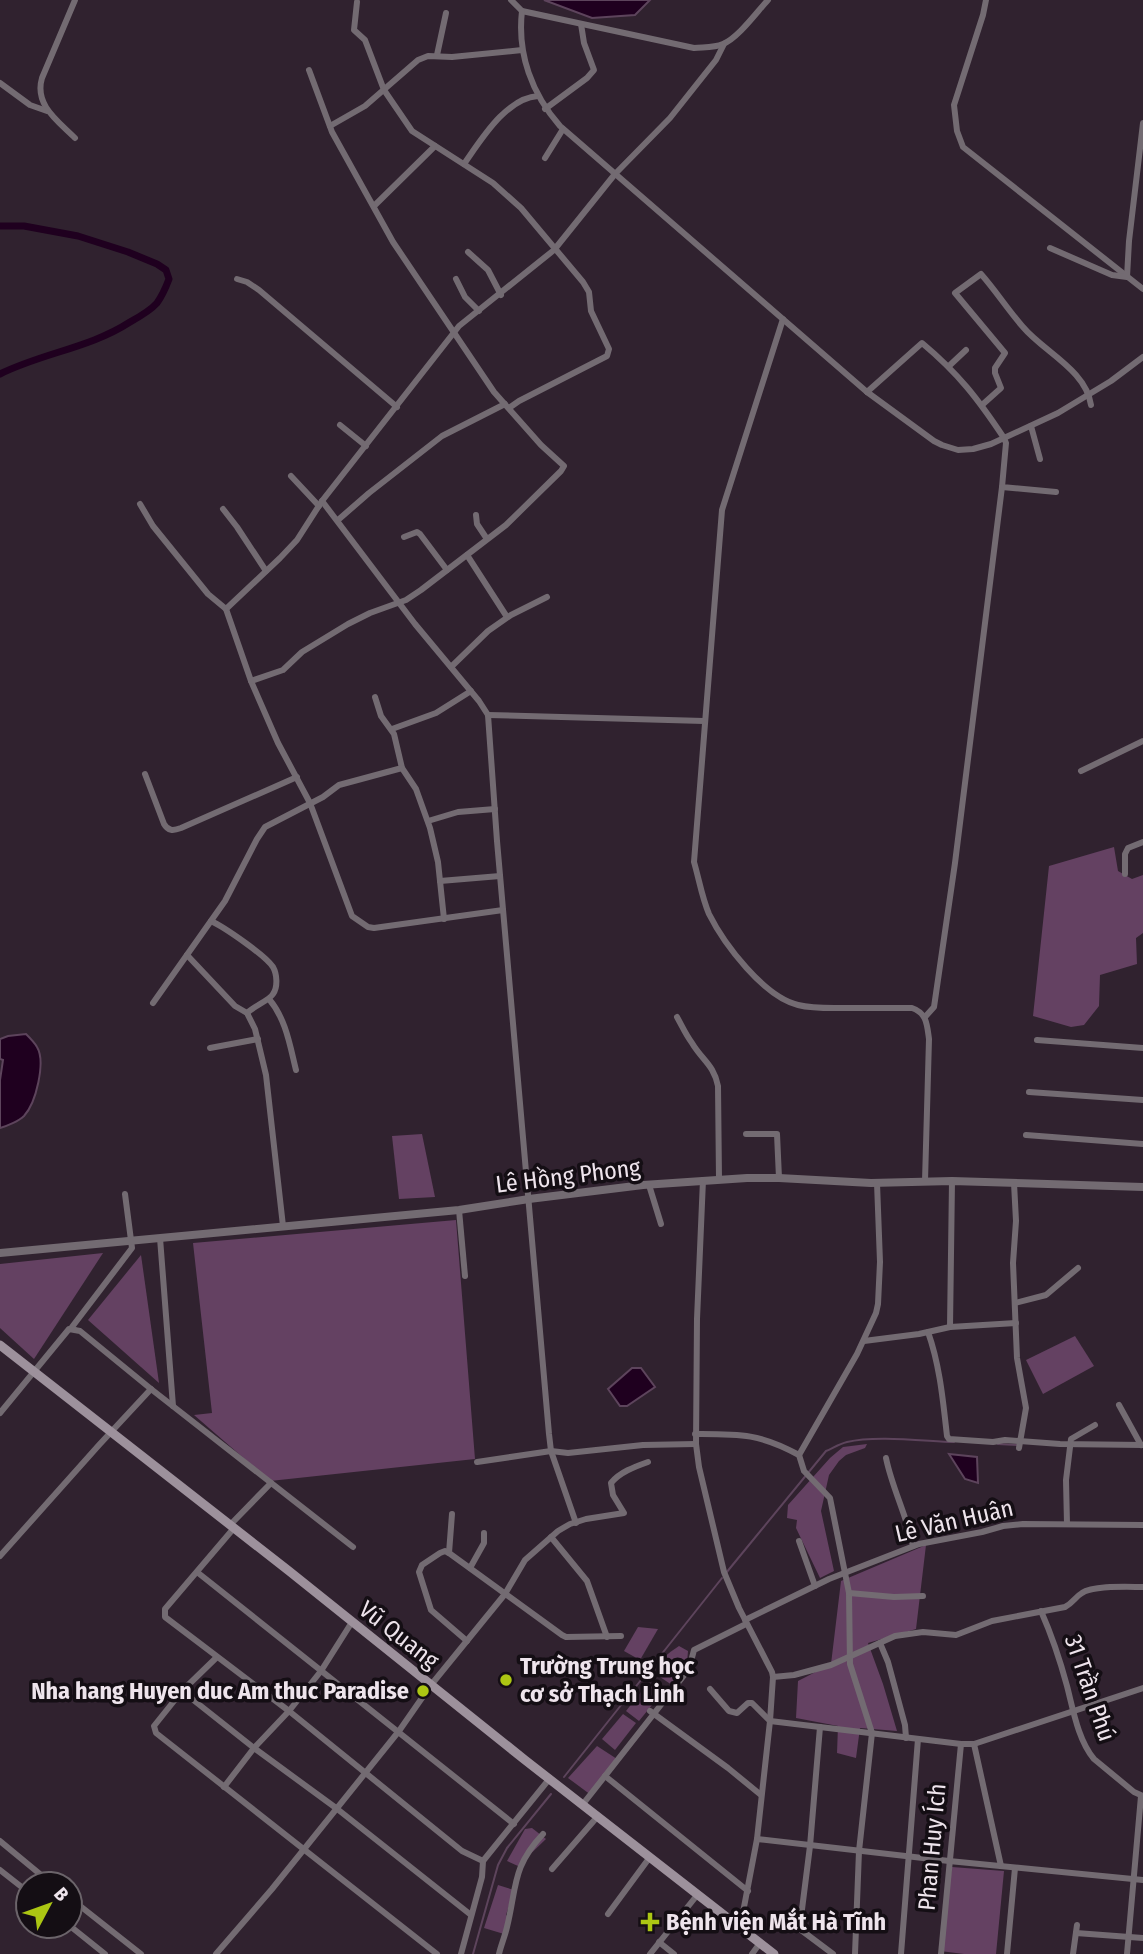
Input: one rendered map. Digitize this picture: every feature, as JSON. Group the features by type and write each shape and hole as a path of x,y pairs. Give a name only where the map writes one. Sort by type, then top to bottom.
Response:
{"main road":[{"name":"Vũ Quang","path":"0,1345 774,1954"}],"street":[{"path":"75,0 40,84 41,97 47,111 75,138"},
{"path":"511,0 522,11 694,48 724,44"},
{"path":"226,609 296,540 459,326 554,250 615,174 670,118 716,60 724,44 768,0"},
{"path":"986,0 954,105 957,131 963,147 1143,289"},
{"path":"338,520 442,436 519,401 603,358 609,352 590,306 587,287 521,208 493,183 412,131 384,90 365,40 354,30 357,2"},
{"path":"522,11 522,50 538,96 545,109 563,129 867,392 934,441 958,450 973,449 1004,438 1058,413 1111,382 1143,357"},
{"path":"438,55 446,13"},
{"path":"545,109 594,70 584,43 581,24"},
{"path":"330,126 361,109 424,56 458,57 522,50"},
{"path":"251,681 283,670 302,652 348,624 370,612 399,603 421,590 523,510 564,466 494,392 393,242 330,126 309,70"},
{"path":"0,83 30,105 47,111"},
{"path":"464,164 497,120 522,100 538,96"},
{"path":"1127,277 1143,123"},
{"path":"545,158 563,129"},
{"path":"374,206 435,146"},
{"path":"1050,248 1112,275 1127,277"},
{"path":"468,252 488,270 501,295"},
{"path":"982,405 1001,388 995,368 1005,355 956,295 956,292 979,274 1024,329 1079,379 1089,394 1091,405"},
{"path":"237,279 259,290 397,407"},
{"path":"456,279 470,303 479,311"},
{"path":"783,319 722,510 694,862 708,912 723,938 748,968 771,991 786,1001 820,1008 920,1010 925,1017 929,1039 925,1181"},
{"path":"867,392 922,343 949,366 982,405 1006,443 955,863 934,1007 925,1017"},
{"path":"949,366 966,350"},
{"path":"340,425 366,446"},
{"path":"1031,426 1040,459"},
{"path":"291,476 338,520 399,603 488,715 551,1451 576,1523"},
{"path":"1002,487 1056,492"},
{"path":"140,504 153,526 208,594 226,609 251,681 278,743 310,803 352,916 374,929 503,910"},
{"path":"223,509 266,571"},
{"path":"476,515 477,524 488,539"},
{"path":"404,537 417,532 421,534 447,570"},
{"path":"467,555 507,617"},
{"path":"451,667 482,636 507,617 547,597"},
{"path":"392,729 436,713 471,691"},
{"path":"375,697 382,716 397,741 402,768 416,789 428,821 436,850 444,919"},
{"path":"488,715 704,721"},
{"path":"1081,771 1143,741"},
{"path":"153,1003 228,896 262,830 323,797 342,783 402,768"},
{"path":"145,774 164,824 171,830 297,777"},
{"path":"428,821 458,812 495,809"},
{"path":"1125,874 1125,854 1128,848 1143,842"},
{"path":"440,881 500,876"},
{"path":"211,921 257,952 275,971 276,988 269,999 247,1013"},
{"path":"187,955 235,1006 247,1013 258,1039 266,1075 283,1226"},
{"path":"269,999 285,1029 296,1070"},
{"path":"677,1017 693,1045 712,1066 716,1076 719,1179"},
{"path":"210,1048 258,1039"},
{"path":"1037,1040 1143,1048"},
{"path":"1029,1092 1143,1100"},
{"path":"746,1134 777,1134 779,1178"},
{"path":"1026,1135 1143,1144"},
{"name":"Lê Hồng Phong","path":"0,1253 459,1210 529,1199 719,1179 952,1181 1143,1187"},
{"path":"703,1180 695,1434 699,1467 725,1575 773,1677 757,1839 740,1928"},
{"path":"950,1327 952,1181"},
{"path":"799,1455 864,1341 878,1304 880,1262 877,1182"},
{"path":"1014,1183 1016,1220 1013,1263 1017,1358 1026,1408 1020,1445"},
{"path":"649,1185 661,1224"},
{"path":"74,1329 72,1327 132,1248 125,1194"},
{"path":"459,1210 465,1276"},
{"path":"160,1238 173,1406"},
{"path":"1015,1303 1046,1295 1078,1268"},
{"path":"864,1341 950,1327 1016,1323"},
{"path":"0,1413 69,1329 80,1331 354,1548"},
{"path":"928,1332 935,1352 949,1439 1070,1447 1142,1445 1119,1405"},
{"path":"0,1556 151,1389"},
{"path":"1067,1524 1066,1480 1070,1447 1074,1436 1095,1425"},
{"path":"695,1434 749,1435 775,1443 799,1455 804,1471 830,1498 849,1592 849,1657 872,1733 859,1851 855,1954"},
{"path":"477,1462 551,1451 696,1444"},
{"path":"886,1458 913,1546"},
{"path":"216,1954 366,1772 431,1685 505,1594 525,1560 565,1527 586,1519 624,1513 613,1495 611,1483 626,1471 648,1462"},
{"path":"271,1483 232,1526 165,1609 164,1614 462,1851 483,1861"},
{"path":"449,1553 452,1514"},
{"name":"Lê Văn Huân","path":"583,1804 652,1712 689,1669 694,1650 815,1586 913,1546 1003,1526 1037,1523 1143,1525"},
{"path":"470,1568 484,1544 484,1533"},
{"path":"551,1537 587,1581 607,1637"},
{"path":"799,1541 815,1586"},
{"path":"467,1641 431,1610 419,1572 422,1565 445,1551 566,1637 621,1636"},
{"path":"197,1572 514,1824"},
{"path":"773,1677 794,1675 831,1665 894,1636 923,1632 956,1635 992,1621 1072,1604 1079,1595 1087,1591 1110,1587 1143,1587"},
{"path":"849,1592 894,1597 923,1596"},
{"name":"31 Trần Phú","path":"1041,1611 1059,1659 1083,1740 1091,1756 1142,1796"},
{"path":"225,1787 254,1748 289,1711 321,1671 352,1622"},
{"path":"880,1643 888,1662 906,1738"},
{"path":"217,1657 182,1691 155,1726 155,1731 437,1954"},
{"path":"710,1689 729,1711 737,1713 748,1703 752,1703 770,1721 974,1744 1143,1688"},
{"path":"182,1691 336,1808 471,1916"},
{"path":"652,1712 761,1795"},
{"path":"820,1727 800,1925 802,1930 833,1954"},
{"path":"901,1954 918,1739"},
{"name":"Phan Huy Ích","path":"941,1954 961,1744"},
{"path":"974,1744 1000,1866"},
{"path":"605,1776 748,1891"},
{"path":"461,1954 482,1877 483,1861 550,1778"},
{"path":"1126,1954 1142,1796"},
{"path":"552,1869 598,1816"},
{"path":"499,1954 519,1868 530,1847 543,1834"},
{"path":"757,1839 1143,1880"},
{"path":"0,1841 35,1870"},
{"path":"608,1913 650,1857"},
{"path":"1007,1954 1014,1868"},
{"path":"0,1870 14,1881"},
{"path":"650,1954 698,1895"},
{"path":"84,1909 141,1954"},
{"path":"1073,1954 1076,1929 1143,1938"},
{"path":"84,1937 105,1954"},
{"path":"659,1942 674,1954"},
{"path":"752,1954 760,1943"}],"shaded area":[{"path":"544,0 650,0 635,15 592,18"},
{"path":"1114,847 1118,871 1132,879 1143,875 1143,933 1136,938 1137,964 1100,975 1099,1006 1084,1025 1071,1027 1033,1016 1049,866"},
{"path":"26,1034 40,1054 36,1092 24,1116 0,1128 0,1080 3,1060 0,1059 0,1039"},
{"path":"422,1134 435,1197 399,1199 392,1136"},
{"path":"456,1220 475,1459 270,1481 194,1415 212,1413 193,1243"},
{"path":"103,1253 34,1359 0,1328 0,1264"},
{"path":"141,1255 159,1383 88,1320"},
{"path":"1075,1336 1094,1366 1043,1394 1026,1360"},
{"path":"632,1368 641,1368 655,1387 627,1406 620,1406 608,1389"},
{"path":"867,1444 865,1448 846,1455 829,1475 821,1511 834,1571 820,1578 796,1528 797,1520 787,1518 788,1505 843,1447"},
{"path":"949,1454 977,1457 978,1483 965,1479"},
{"path":"926,1545 916,1629 868,1643 897,1731 860,1728 856,1758 837,1753 838,1726 796,1718 798,1681 831,1664 841,1581"},
{"path":"638,1627 658,1629 640,1660 624,1651"},
{"path":"679,1646 688,1651 687,1663 672,1685 657,1675 664,1658"},
{"path":"648,1683 661,1694 639,1721 626,1711"},
{"path":"623,1714 636,1723 615,1750 602,1739"},
{"path":"597,1746 617,1759 591,1795 568,1778"},
{"path":"532,1828 546,1839 518,1866 507,1861 525,1829"},
{"path":"952,1867 1004,1871 996,1954 940,1951"},
{"path":"498,1885 514,1890 506,1915 510,1918 504,1934 484,1928"}],"waterway":[{"path":"0,226 24,226 78,236 157,264 166,270 169,279 154,306 115,331 0,374"},
{"path":"726,1573 826,1451 847,1442 871,1439 954,1442"},
{"path":"998,1444 1017,1445"},
{"path":"564,1777 722,1578"},
{"path":"473,1954 498,1865 507,1848 551,1794"}],"place":[{"name":"Trường Trung học cơ sở Thạch Linh","path":"506,1680"},
{"name":"Nha hang Huyen duc Am thuc Paradise","path":"423,1691"},
{"name":"Bệnh viện Mắt Hà Tĩnh","path":"650,1922"}]}
